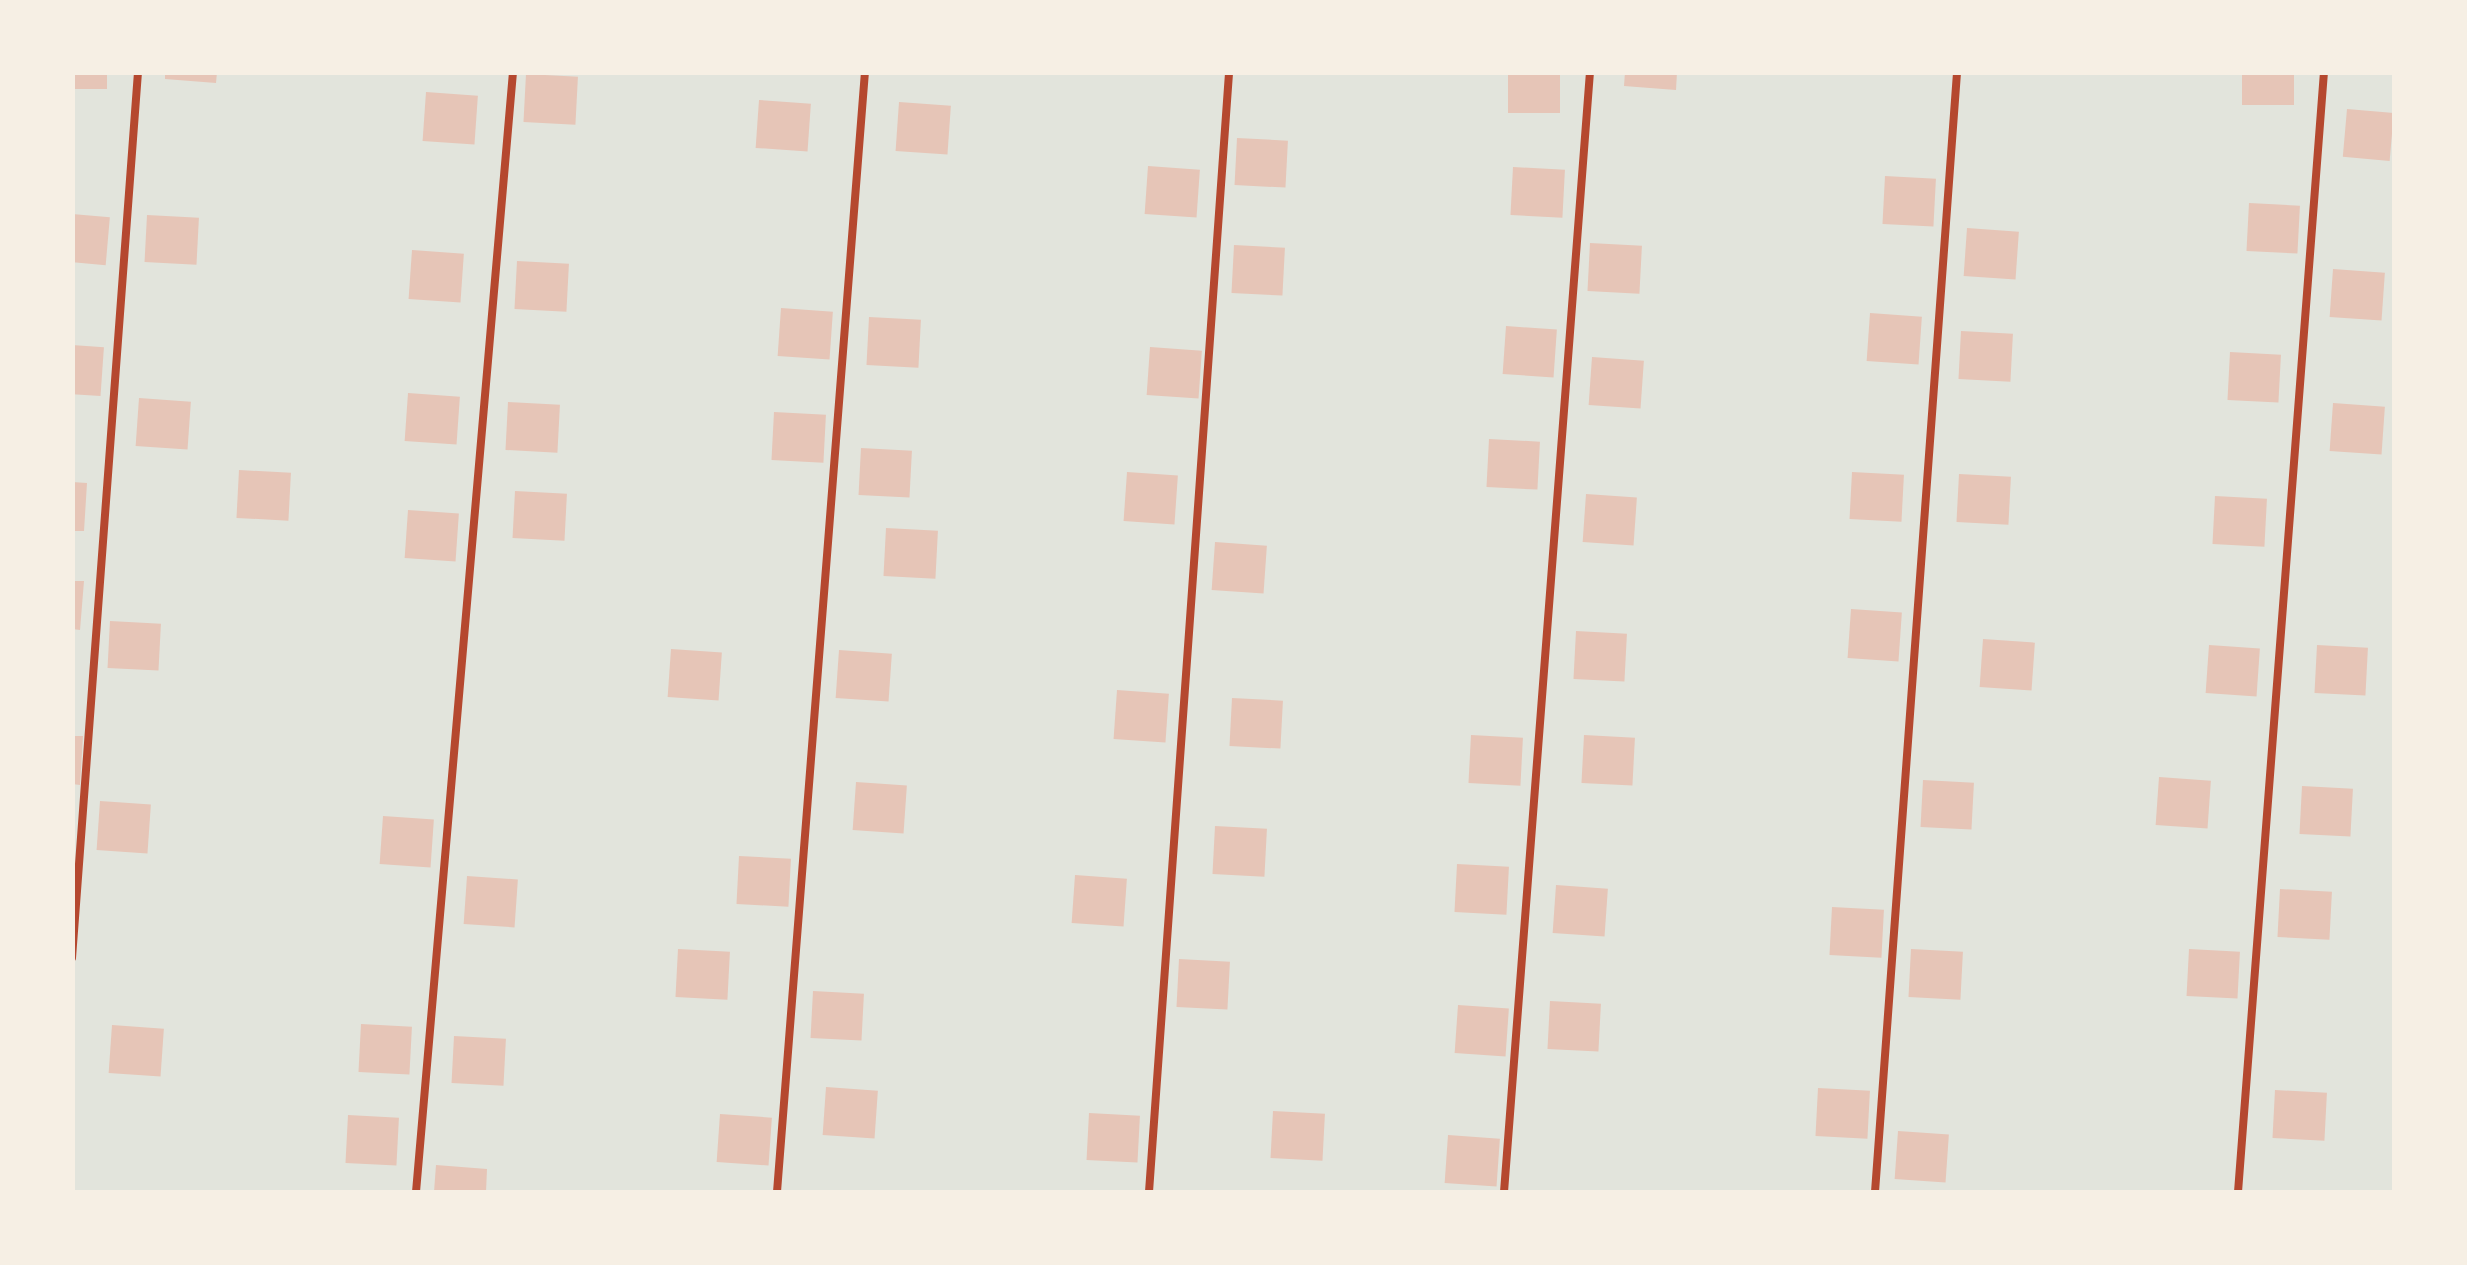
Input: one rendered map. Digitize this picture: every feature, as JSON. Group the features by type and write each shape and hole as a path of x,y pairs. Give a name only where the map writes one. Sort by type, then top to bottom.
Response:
{"lane":[{"path":"72,958 138,72"},
{"path":"416,1192 513,72"},
{"path":"777,1192 865,72"},
{"path":"1149,1192 1229,72"},
{"path":"1504,1192 1590,72"},
{"path":"1875,1192 1956,72"},
{"path":"2238,1192 2324,72"}],"shaded area":[{"path":"73,73 2394,73 2394,1192 73,1192"}],"building":[{"path":"72,72 107,72 107,89 72,89"},
{"path":"165,72 217,72 216,83 165,79"},
{"path":"1508,72 1560,72 1560,113 1508,113"},
{"path":"1625,72 1677,72 1676,90 1624,86"},
{"path":"2242,72 2294,72 2294,105 2242,105"},
{"path":"526,74 578,77 575,125 523,122"},
{"path":"426,92 478,96 474,145 423,141"},
{"path":"759,100 811,104 808,152 756,148"},
{"path":"899,102 951,106 947,155 896,151"},
{"path":"2347,109 2394,113 2390,161 2343,157"},
{"path":"1237,138 1288,141 1285,188 1235,185"},
{"path":"1148,166 1200,170 1197,218 1145,214"},
{"path":"1513,167 1565,170 1562,218 1510,215"},
{"path":"1885,176 1936,179 1933,227 1882,224"},
{"path":"2249,203 2300,206 2297,254 2246,251"},
{"path":"72,214 110,217 106,265 72,262"},
{"path":"147,215 199,218 196,265 145,262"},
{"path":"1967,228 2019,232 2016,280 1964,276"},
{"path":"1590,243 1642,246 1639,294 1587,291"},
{"path":"1234,245 1285,248 1282,296 1231,293"},
{"path":"412,250 464,254 460,303 409,299"},
{"path":"517,261 569,264 566,312 514,309"},
{"path":"2333,269 2385,273 2382,321 2330,317"},
{"path":"781,308 833,312 830,360 778,356"},
{"path":"1870,313 1922,317 1919,365 1867,361"},
{"path":"869,317 921,320 918,368 866,365"},
{"path":"1506,326 1557,330 1554,377 1503,374"},
{"path":"1961,331 2013,334 2010,382 1958,379"},
{"path":"72,345 104,347 101,396 72,394"},
{"path":"1150,347 1202,351 1199,399 1147,395"},
{"path":"2230,352 2281,355 2278,403 2227,400"},
{"path":"1592,357 1644,361 1641,409 1589,405"},
{"path":"408,393 460,397 457,445 405,441"},
{"path":"139,398 191,402 188,450 136,446"},
{"path":"508,402 560,405 557,453 505,450"},
{"path":"2333,403 2385,407 2382,455 2330,451"},
{"path":"774,412 826,415 823,463 771,460"},
{"path":"1489,439 1540,442 1537,490 1486,487"},
{"path":"861,448 912,451 909,498 859,495"},
{"path":"239,470 291,473 288,521 236,518"},
{"path":"1127,472 1178,476 1174,524 1124,521"},
{"path":"1852,472 1904,475 1901,522 1850,519"},
{"path":"1959,474 2011,477 2008,525 1956,522"},
{"path":"72,482 87,483 84,531 72,531"},
{"path":"515,491 567,494 564,541 513,538"},
{"path":"1586,494 1637,498 1634,545 1583,542"},
{"path":"2215,496 2267,499 2264,547 2212,544"},
{"path":"408,510 459,514 456,561 405,558"},
{"path":"886,528 938,531 935,579 883,576"},
{"path":"1215,542 1267,546 1264,594 1212,590"},
{"path":"72,581 84,581 80,630 72,629"},
{"path":"1851,609 1902,613 1898,661 1848,658"},
{"path":"110,621 161,624 158,671 108,668"},
{"path":"1576,631 1627,634 1624,682 1573,679"},
{"path":"1983,639 2035,643 2032,691 1980,687"},
{"path":"2209,645 2260,649 2257,696 2206,693"},
{"path":"2317,645 2368,648 2365,696 2314,693"},
{"path":"671,649 722,653 719,700 668,697"},
{"path":"839,650 892,654 889,702 836,698"},
{"path":"1117,690 1169,694 1165,743 1114,739"},
{"path":"1232,698 1283,701 1280,749 1229,746"},
{"path":"1471,735 1523,738 1520,786 1468,783"},
{"path":"1584,735 1635,738 1632,786 1581,783"},
{"path":"72,736 83,736 80,785 72,784"},
{"path":"2159,777 2211,781 2208,829 2156,825"},
{"path":"1923,780 1974,783 1971,830 1921,827"},
{"path":"856,782 907,786 904,833 853,830"},
{"path":"2302,786 2353,789 2350,837 2299,834"},
{"path":"100,801 151,805 147,853 97,850"},
{"path":"383,816 434,820 431,867 380,864"},
{"path":"1215,826 1267,829 1264,877 1212,874"},
{"path":"739,856 791,859 788,907 736,904"},
{"path":"1457,864 1509,867 1506,915 1454,912"},
{"path":"1075,875 1127,879 1124,927 1072,923"},
{"path":"467,876 518,880 515,927 464,924"},
{"path":"1556,885 1608,889 1605,937 1553,933"},
{"path":"2280,889 2332,892 2329,940 2277,937"},
{"path":"1832,907 1884,910 1881,958 1829,955"},
{"path":"678,949 730,952 727,1000 675,997"},
{"path":"1911,949 1963,952 1960,1000 1908,997"},
{"path":"2189,949 2240,952 2237,999 2187,996"},
{"path":"1179,959 1230,962 1227,1010 1176,1007"},
{"path":"813,991 864,994 861,1041 811,1038"},
{"path":"1550,1001 1601,1004 1598,1052 1547,1049"},
{"path":"1458,1005 1509,1009 1506,1056 1455,1053"},
{"path":"361,1024 412,1027 409,1075 358,1072"},
{"path":"112,1025 164,1029 161,1077 109,1073"},
{"path":"454,1036 506,1039 503,1086 452,1083"},
{"path":"826,1087 878,1091 875,1139 823,1135"},
{"path":"1818,1088 1870,1091 1867,1139 1815,1136"},
{"path":"2275,1090 2327,1093 2324,1141 2272,1138"},
{"path":"1273,1111 1325,1114 1322,1161 1271,1158"},
{"path":"1089,1113 1140,1116 1137,1163 1087,1160"},
{"path":"720,1114 772,1118 769,1166 717,1162"},
{"path":"348,1115 399,1118 396,1166 345,1163"},
{"path":"1898,1131 1949,1135 1946,1182 1895,1179"},
{"path":"1448,1135 1500,1139 1497,1187 1445,1183"},
{"path":"436,1165 487,1169 486,1192 434,1192"}]}
